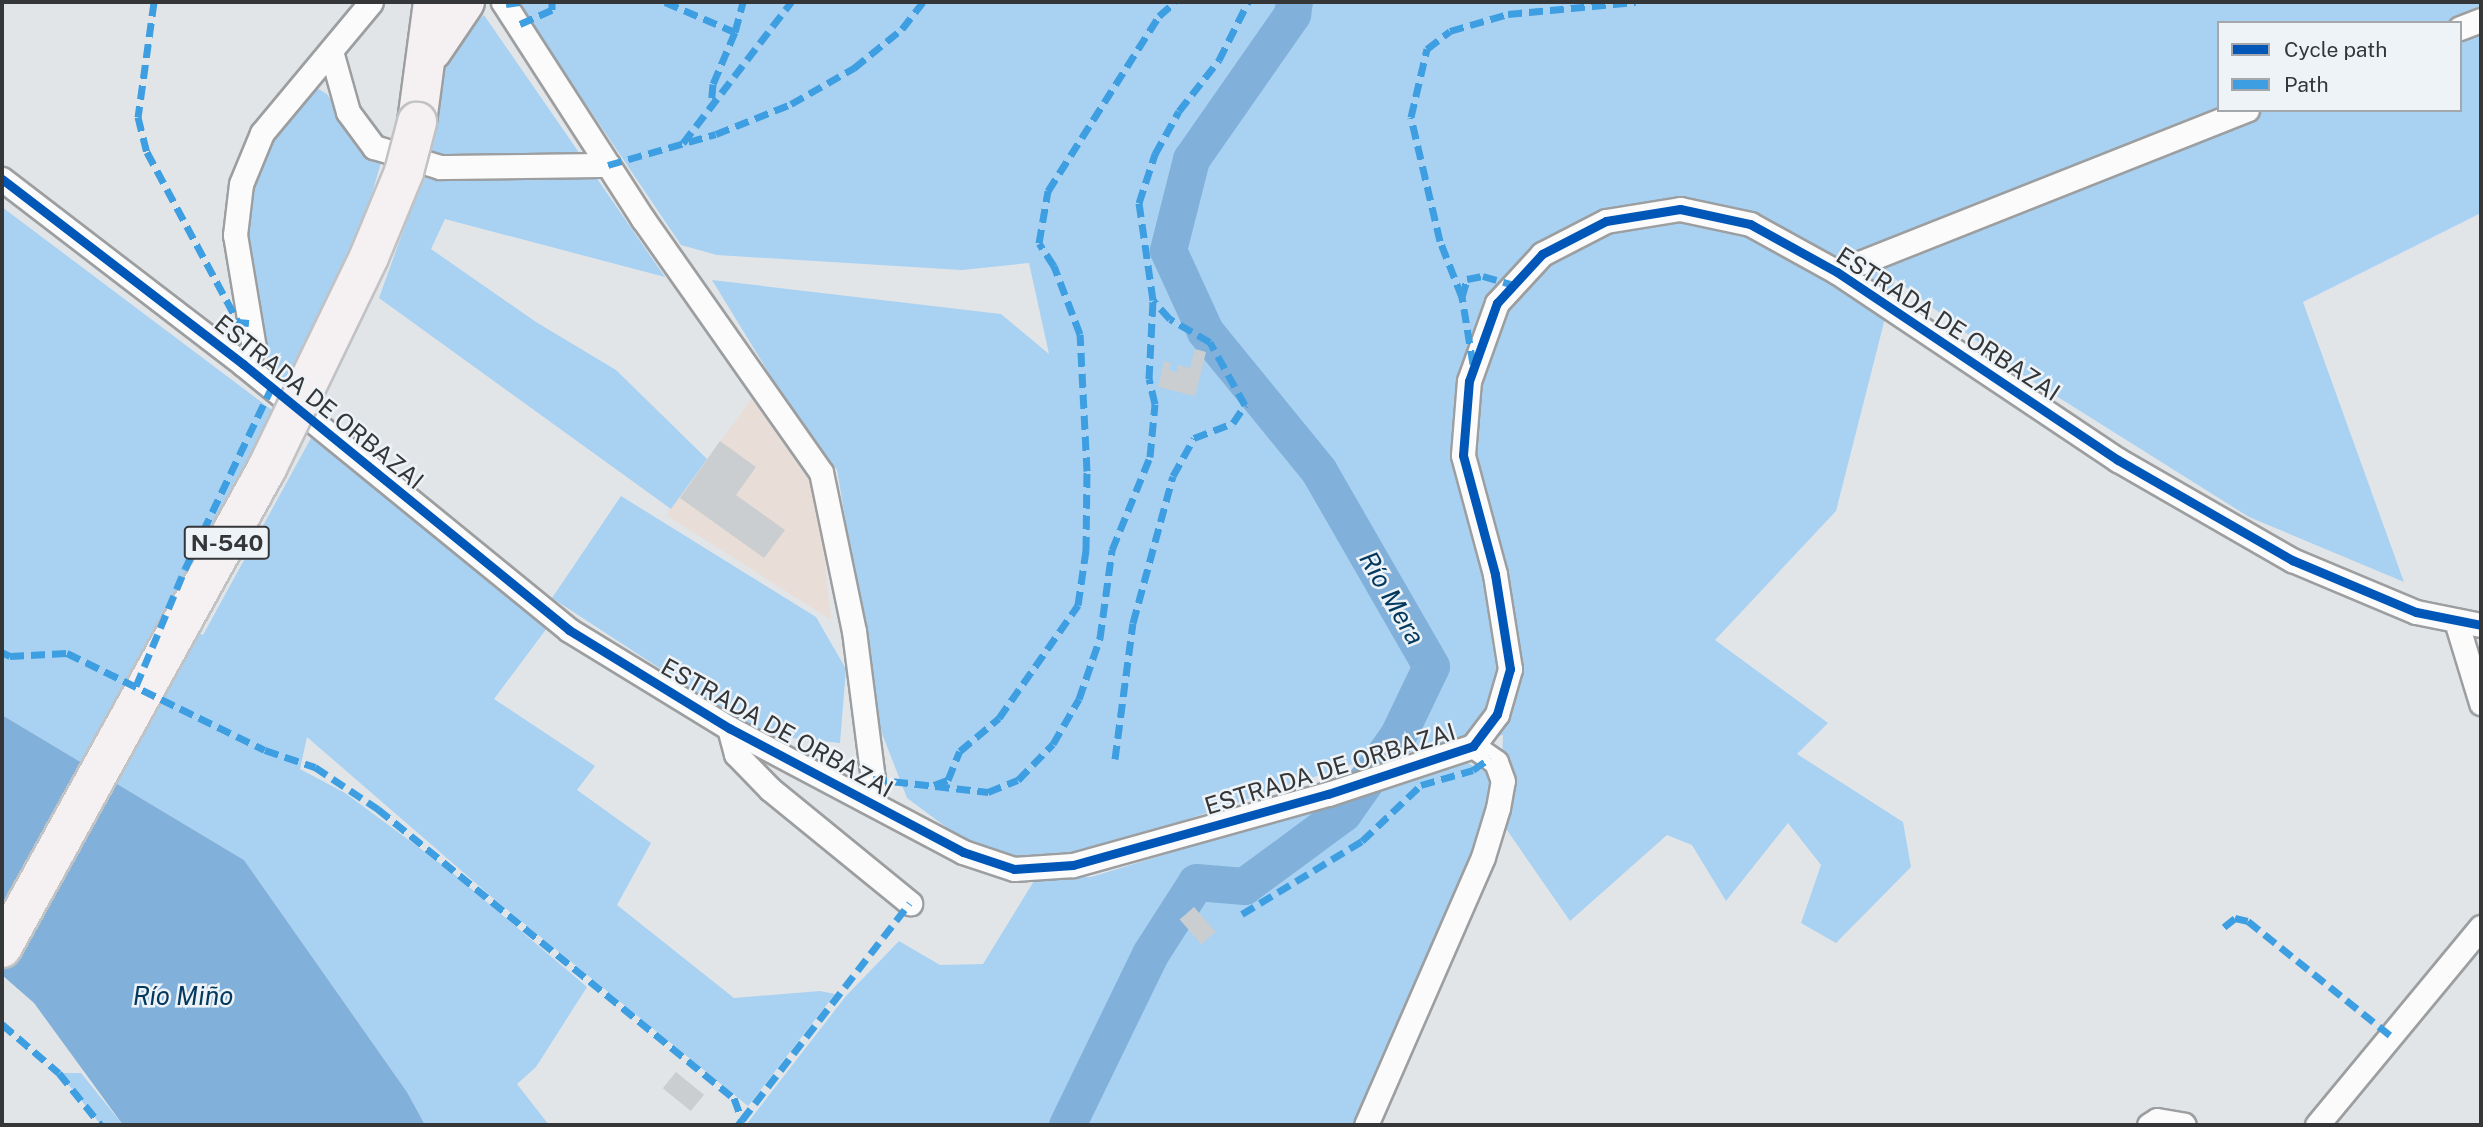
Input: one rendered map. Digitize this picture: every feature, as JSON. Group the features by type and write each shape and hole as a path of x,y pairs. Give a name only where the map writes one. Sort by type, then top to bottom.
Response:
{"highway":[{"name":"N-540","path":"2,948 267,468 369,257 404,172 417,122 433,2"},
{"path":"427,59 465,2"}],"street":[{"path":"243,364 254,348 235,235 242,184 262,133 371,2"},
{"path":"503,2 608,165 821,472 854,632 873,779 873,789 865,798"},
{"path":"2462,27 2481,20"},
{"path":"331,51 348,112 374,147 440,167 608,165"},
{"path":"1837,272 2242,112"},
{"name":"ESTRADA DE ORBAZAI","path":"2,178 243,364 569,630 729,728 963,852 1014,869 1073,865 1328,794 1473,746 1497,714 1510,669 1495,574 1463,455 1469,381 1497,303 1542,254 1606,221 1680,209 1750,224 1837,272 2118,460 2292,561 2416,612 2481,625"},
{"path":"2456,621 2481,703"},
{"path":"729,728 736,754 770,789 910,903"},
{"path":"1366,1125 1483,857 1498,808 1503,781 1496,762 1473,746"},
{"path":"2318,1125 2481,927"},
{"path":"2149,1125 2157,1120 2183,1125"}],"shaded area":[{"path":"517,2 2481,2 2481,213 2303,302 2404,582 2249,517 2015,370 1895,279 1836,511 1715,640 1828,723 1797,754 1903,822 1911,867 1836,943 1801,923 1821,865 1788,823 1726,901 1692,845 1667,835 1570,921 1500,820 1503,735 1362,761 1096,850 1012,857 958,836 907,798 881,731 837,470 778,388 712,280 1001,314 1049,354 1029,263 962,270 717,255 681,245"},
{"path":"484,15 665,277 445,219 431,249 536,322 616,370 707,459 671,509 379,298 411,209 451,45"},
{"path":"317,88 327,94 350,131 382,159 363,225 291,391 271,367 259,339 243,227 257,164 302,100"},
{"path":"2,207 280,416 172,617 203,635 311,438 550,624 494,699 595,766 577,790 651,843 617,905 734,998 820,991 835,994 748,1106 493,898 307,737 300,769 345,793 448,869 587,987 536,1067 517,1084 549,1125 425,1125 407,1092 244,860 2,715"},
{"path":"752,398 818,494 831,620 666,515"},
{"path":"621,496 816,617 846,669 840,743 762,735 552,598"},
{"path":"1466,762 1491,775 1495,790 1478,855 1357,1125 746,1125 846,996 899,941 940,965 983,964 1037,876 1091,877"},
{"path":"59,1073 81,1073 123,1125 101,1125"}],"water":[{"name":"Río Miño","path":"2,715 244,860 407,1092 425,1125 123,1125 34,1003 2,975"}],"building":[{"path":"1195,349 1206,352 1195,396 1158,387 1164,361 1171,363 1169,370 1177,372 1178,365 1190,368"},
{"path":"720,441 756,467 736,495 785,530 764,558 680,498"},
{"path":"1194,907 1216,932 1201,944 1180,919"},
{"path":"676,1072 704,1095 691,1111 663,1088"}],"waterway":[{"name":"Río Mera","path":"1067,1125 1150,954 1196,882 1244,886 1343,813 1398,735 1431,666 1319,471 1205,331 1168,250 1191,159 1292,14 1294,2"}],"marked path":[{"path":"154,2 138,117 147,152 238,322 249,323"},
{"path":"506,4 520,2"},
{"path":"520,24 552,10 552,2"},
{"path":"665,2 735,32 713,84 711,108"},
{"path":"735,32 743,2"},
{"path":"683,143 791,2"},
{"path":"608,165 716,134 791,104 854,68 902,29 923,2"},
{"path":"934,785 948,780 960,751 999,718 1078,605 1086,550 1087,471 1080,334 1054,266 1039,243 1048,191 1159,16 1175,2"},
{"path":"873,779 988,792 1018,780 1053,744 1079,699 1100,638 1112,550 1150,457 1155,404 1149,379 1153,300 1139,203 1155,154 1179,111 1219,60 1248,2"},
{"path":"1462,297 1440,241 1411,117 1427,49 1450,31 1508,14 1635,2"},
{"path":"1473,364 1462,297 1467,279 1483,276 1514,285"},
{"path":"1115,759 1133,623 1173,476 1194,438 1233,423 1245,405 1210,342 1170,319 1153,300"},
{"path":"136,686 185,569 272,387"},
{"path":"2,652 10,656 67,653 265,750 315,767 378,809 734,1098 742,1120 738,1125"},
{"path":"1242,914 1362,841 1421,785 1473,770 1490,758"},
{"path":"742,1120 910,903"},
{"path":"2224,927 2235,918 2248,921 2391,1036"},
{"path":"2,1024 59,1073 101,1125"}],"cycle path":[{"path":"2,179 243,364 569,630 729,728 963,852 1014,869 1073,865 1328,794 1473,746 1497,714 1510,669 1495,574 1463,455 1469,381 1497,303 1542,254 1606,221 1680,209 1750,224 1837,272 2118,460 2292,560 2416,612 2481,625"}]}
